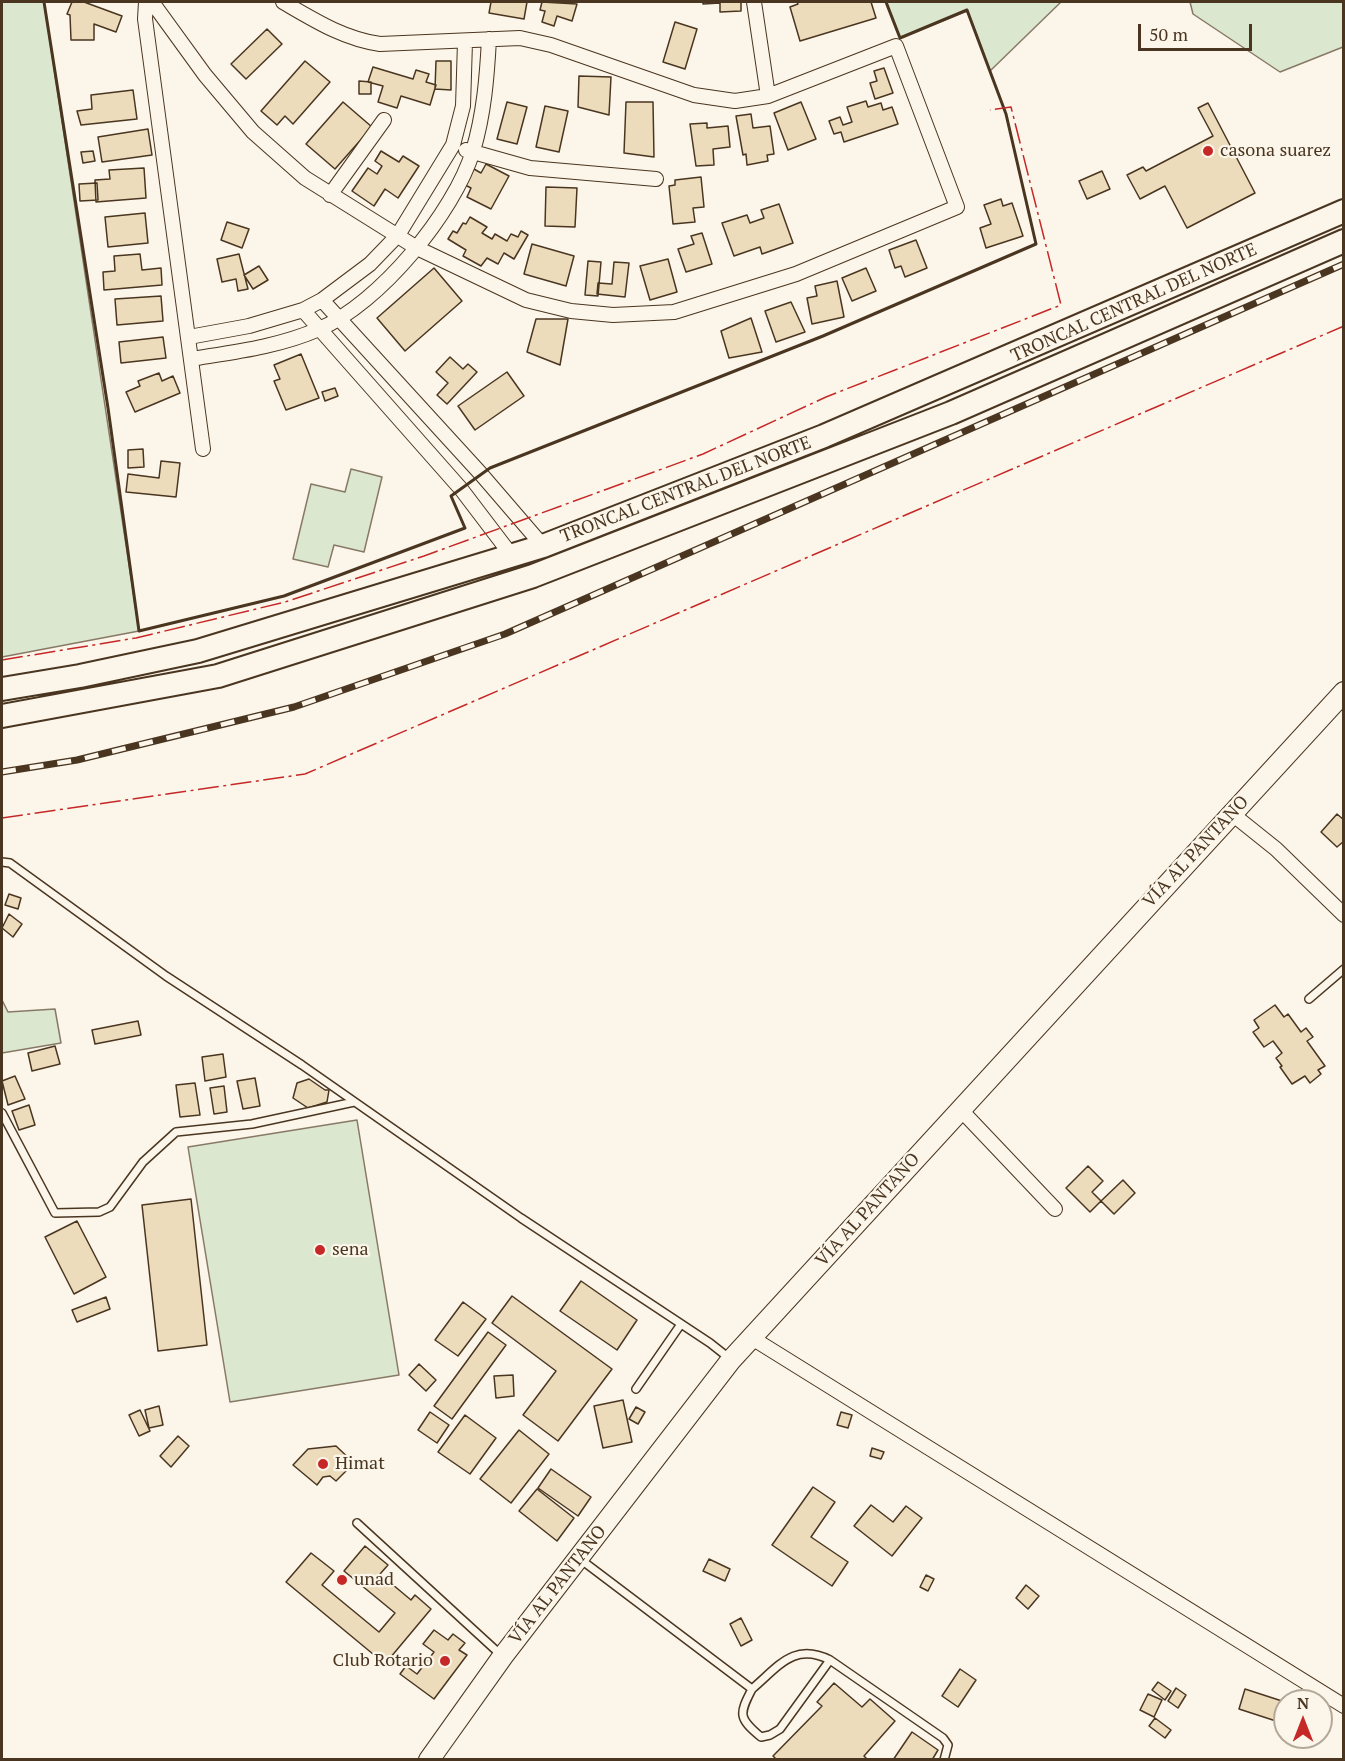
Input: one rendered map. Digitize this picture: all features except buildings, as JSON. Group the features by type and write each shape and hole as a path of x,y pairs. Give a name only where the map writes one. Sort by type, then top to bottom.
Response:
{"highway":[{"name":"TRONCAL CENTRAL DEL NORTE","path":"2,689 80,676 198,651 543,546 824,436 1344,211"},
{"name":"TRONCAL CENTRAL DEL NORTE","path":"2,716 218,676 533,576 951,412 1344,241"}],"main road":[{"name":"VÍA AL PANTANO","path":"429,1760 502,1656 731,1360 1344,692"}],"street":[{"path":"147,2 145,20 203,448"},
{"path":"152,2 205,75 253,132 305,178 417,248 526,300 571,310 613,315 674,312 796,274 957,207 896,46 768,96 735,101 694,95 551,45 520,38 465,42 380,44 360,42 340,34 283,2"},
{"path":"754,2 768,96"},
{"path":"191,359 255,349 319,329 338,319 380,288 417,248 451,198 472,153 486,99 489,39"},
{"path":"189,338 249,326 303,310 322,300 370,264 398,235 453,145 463,106 465,42"},
{"path":"330,195 384,120"},
{"path":"453,145 472,153 530,168 656,179"},
{"path":"322,300 543,546"},
{"path":"303,310 461,489 512,556"},
{"path":"413,435 431,420"},
{"path":"1231,813 1276,849 1344,915"},
{"path":"960,1109 1055,1209"},
{"path":"752,1338 1344,1706"}],"lane":[{"path":"2,862 10,863 166,976 731,1360"},
{"path":"1309,999 1344,969"},
{"path":"2,1113 56,1213 99,1212 110,1207 143,1162 176,1132 252,1124 354,1102"},
{"path":"636,1389 681,1324"},
{"path":"357,1522 502,1656"},
{"path":"579,1558 752,1689"},
{"path":"830,1660 780,1729 761,1737 747,1725 742,1717 742,1708 752,1689 792,1656 814,1652 830,1660 943,1738 948,1745 948,1753 944,1760"}],"green space":[{"path":"2,2 44,2 139,631 2,657"},
{"path":"886,2 1061,2 990,71 967,11 900,38"},
{"path":"1190,2 1343,2 1343,47 1280,72 1193,14"},
{"path":"351,469 382,477 364,552 334,545 328,567 293,559 311,484 345,492"},
{"path":"2,1000 8,1012 55,1009 61,1043 2,1053"},
{"path":"357,1120 399,1375 230,1402 188,1147"}],"railway":[{"path":"2,772 77,760 294,707 505,634 1344,264"}],"wall":[{"path":"44,2 108,408 139,631 284,596 465,528 451,496 490,468 823,336 1036,244 1006,114 967,10 900,38 886,2"}],"power":[{"path":"2,660 136,638 285,602 424,556 703,454 826,397 1061,305 1011,107 990,110"},
{"path":"2,818 305,774 1344,326"}],"place":[{"name":"casona suarez","path":"1208,151"},
{"name":"sena","path":"320,1250"},
{"name":"Himat","path":"323,1464"},
{"name":"unad","path":"342,1580"},
{"name":"Club Rotario","path":"445,1661"}]}
